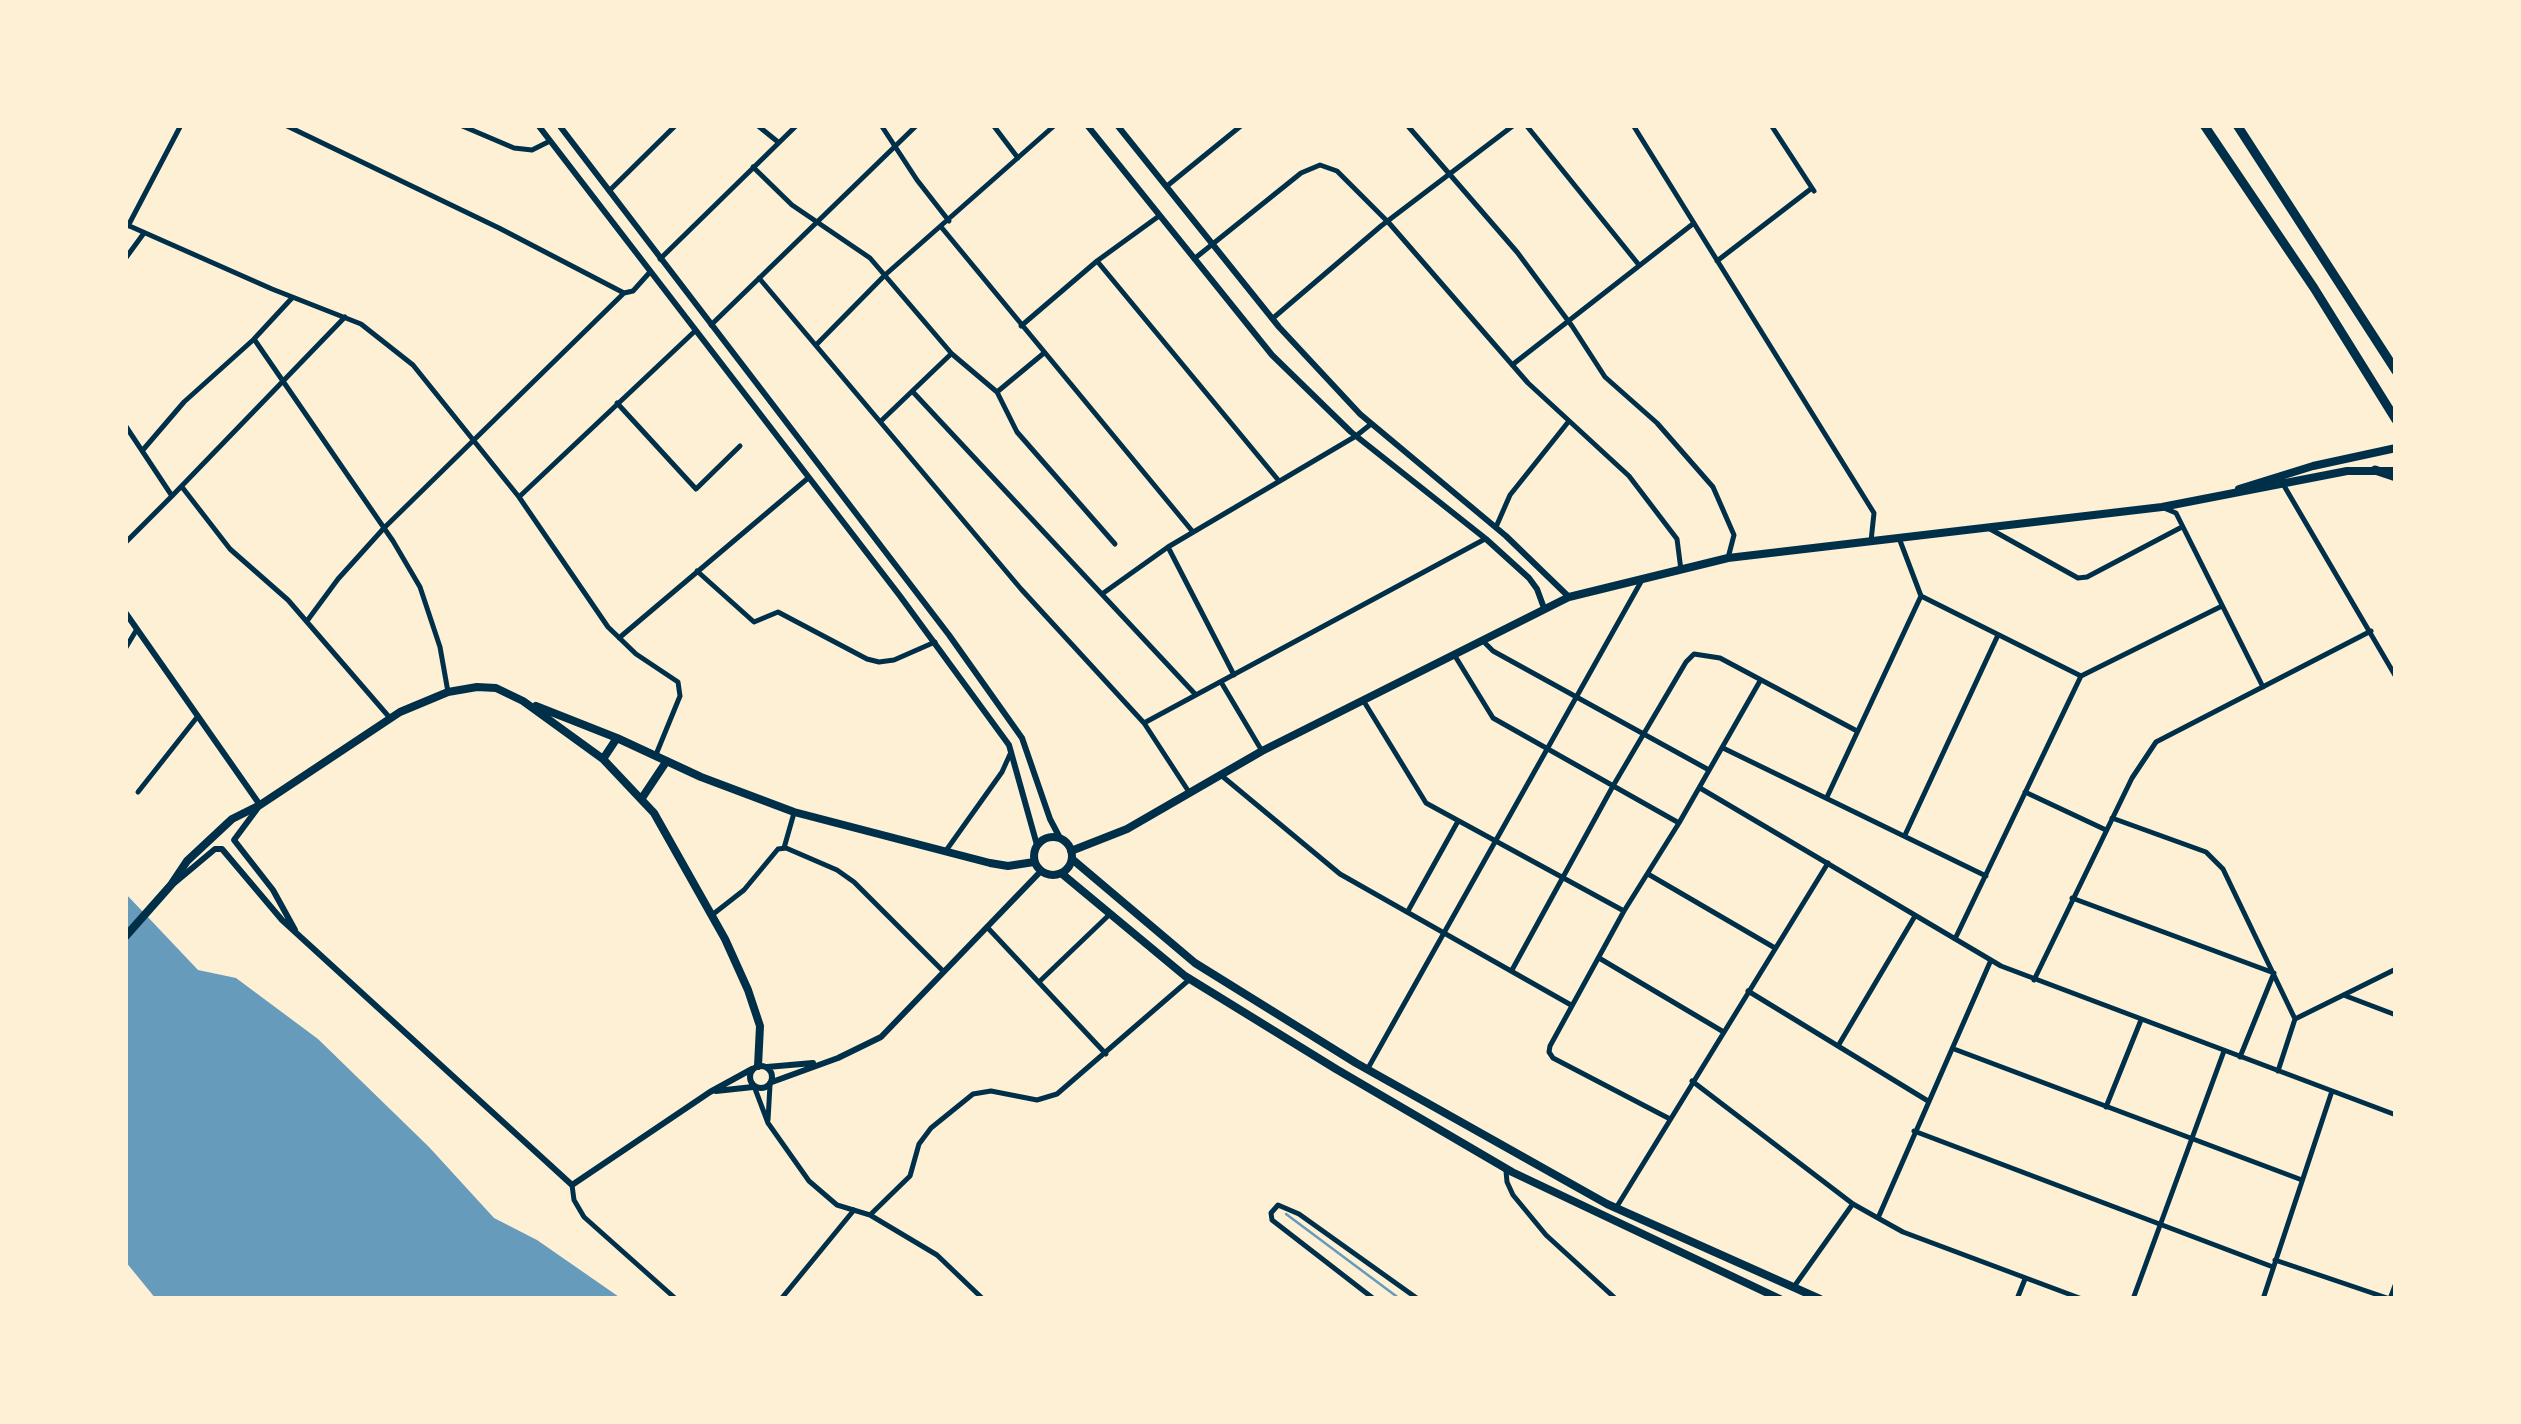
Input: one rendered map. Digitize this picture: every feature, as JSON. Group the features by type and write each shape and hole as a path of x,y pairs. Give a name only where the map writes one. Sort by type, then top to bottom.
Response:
{"highway":[{"path":"2204,125 2314,288 2396,420"},
{"path":"2237,125 2396,371"},
{"path":"2375,470 2396,474"}],"main road":[{"path":"2211,498 2313,466 2396,448"},
{"path":"1061,874 1072,855 1191,794 1262,751 1569,597 1728,558 2162,507 2347,471 2375,470"},
{"path":"125,936 187,861 223,826 390,718 464,688 496,688 666,762 794,812 999,865 1034,862"},
{"path":"523,701 603,760 642,798 662,825 712,915 758,1016 759,1068"},
{"path":"603,760 616,738"},
{"path":"642,798 666,762"},
{"path":"1780,1299 1506,1170 1190,979 1061,874 1041,872 1034,862 1037,845 1047,838 1060,838 1072,855 1194,963 1367,1070 1616,1208 1820,1299"},
{"path":"1465,1145 1474,1130"}],"street":[{"path":"181,125 126,225 292,298 346,317 401,353 520,497 618,638 675,678 680,686 678,701 656,757"},
{"path":"285,125 624,293"},
{"path":"460,125 514,148 532,150 550,141"},
{"path":"538,125 935,642 1011,752 1037,845"},
{"path":"558,125 949,635 1022,738 1060,838"},
{"path":"609,191 676,125"},
{"path":"757,125 778,143"},
{"path":"660,258 797,125"},
{"path":"880,125 949,221"},
{"path":"711,326 916,125"},
{"path":"992,125 1018,158"},
{"path":"817,344 884,276 1056,125"},
{"path":"1087,125 1272,355 1356,436 1486,538 1528,578 1544,608"},
{"path":"1116,125 1272,319 1372,424 1496,527 1569,597"},
{"path":"1165,188 1242,125"},
{"path":"1406,125 1517,252 1606,378 1669,436 1713,487 1734,534 1728,558"},
{"path":"1272,319 1387,222 1514,125"},
{"path":"1526,125 1639,265"},
{"path":"1634,125 1874,513 1871,541"},
{"path":"1716,261 1813,190 1771,125"},
{"path":"1194,259 1301,172 1320,165 1338,171 1512,365 1629,476 1677,539 1681,570"},
{"path":"753,167 792,205 870,258 952,354 997,392 1017,432 1114,544"},
{"path":"1021,326 1097,261 1160,216"},
{"path":"1512,365 1694,222"},
{"path":"942,228 1193,532"},
{"path":"125,259 144,233"},
{"path":"1097,261 1279,482"},
{"path":"307,621 384,528 650,272"},
{"path":"759,278 1021,589 1144,723 1191,794"},
{"path":"142,451 184,402 254,339 292,298"},
{"path":"125,543 346,317"},
{"path":"520,497 695,331"},
{"path":"254,339 384,528 429,607 448,692"},
{"path":"997,392 1044,353"},
{"path":"881,420 952,354"},
{"path":"913,392 1196,695"},
{"path":"617,403 696,489 740,446"},
{"path":"1496,527 1510,494 1569,421"},
{"path":"1102,594 1168,547 1372,424"},
{"path":"125,426 172,496"},
{"path":"618,638 807,479"},
{"path":"2283,484 2396,677"},
{"path":"182,487 230,549 288,600 390,718"},
{"path":"2162,507 2176,514 2263,686"},
{"path":"1990,529 2078,578 2087,578 2180,528"},
{"path":"1144,723 1486,538"},
{"path":"1899,538 1921,596 2081,676"},
{"path":"1168,547 1234,675"},
{"path":"697,572 754,622 778,612 867,659 894,660 935,642"},
{"path":"1367,1070 1642,579"},
{"path":"1827,798 1921,596"},
{"path":"1955,940 2081,676 2222,606"},
{"path":"125,612 260,805 234,840 273,890 298,935"},
{"path":"125,649 137,629"},
{"path":"2034,980 2132,778 2156,742 2371,630"},
{"path":"1905,835 1998,635"},
{"path":"1482,639 1493,651 1709,770"},
{"path":"1454,653 1493,718 1679,823"},
{"path":"1512,970 1613,786 1694,654 1720,658 1857,731"},
{"path":"1670,1118 1548,1052 1624,911 1760,681"},
{"path":"1221,682 1262,751"},
{"path":"1364,700 1426,803 1624,911"},
{"path":"138,792 198,716"},
{"path":"1722,748 1986,876"},
{"path":"945,852 1002,772 1011,752"},
{"path":"1222,776 1340,874 1571,1005"},
{"path":"1700,788 1991,960 2034,980 2396,1115"},
{"path":"2026,792 2106,830"},
{"path":"784,848 794,812"},
{"path":"2112,818 2206,852 2217,860 2295,1019 2278,1071"},
{"path":"1408,912 1458,822"},
{"path":"171,885 220,848 298,935 572,1185 574,1200 584,1217 676,1299"},
{"path":"712,915 744,890 778,848 784,848 838,870 854,882 944,972"},
{"path":"1616,1208 1828,864"},
{"path":"710,1092 754,1086 760,1089 881,1037 1041,872"},
{"path":"1647,873 1774,948"},
{"path":"2072,898 2274,973"},
{"path":"1040,982 1110,914"},
{"path":"1838,1046 1915,916"},
{"path":"988,927 1106,1054"},
{"path":"1599,958 1722,1032"},
{"path":"1878,1218 1991,960"},
{"path":"2295,1019 2396,970"},
{"path":"2240,1057 2274,973"},
{"path":"870,1214 910,1176 920,1144 931,1128 973,1094 991,1091 1037,1100 1057,1094 1190,979"},
{"path":"1748,991 1928,1101"},
{"path":"2346,996 2396,1015"},
{"path":"2106,1107 2140,1020"},
{"path":"1954,1049 2302,1180"},
{"path":"2134,1299 2224,1051"},
{"path":"572,1185 710,1092 759,1068 824,1062"},
{"path":"759,1068 772,1076 768,1124"},
{"path":"759,1068 750,1078 768,1124 809,1182 837,1204 870,1214 938,1255 982,1299"},
{"path":"1692,1081 1853,1204 1903,1232 2082,1299"},
{"path":"2264,1299 2332,1091"},
{"path":"1914,1131 2274,1263 2390,1299 2396,1283"},
{"path":"1506,1170 1514,1194 1546,1235 1616,1299"},
{"path":"1793,1288 1853,1204"},
{"path":"1374,1299 1272,1220 1271,1214 1278,1205 1299,1214 1418,1299"},
{"path":"781,1299 854,1210"},
{"path":"2016,1299 2025,1278"}],"water":[{"path":"125,893 198,970 236,978 318,1039 429,1147 494,1218 537,1240 622,1299 156,1299 125,1261"}],"waterway":[{"path":"1286,1214 1400,1299"}]}
